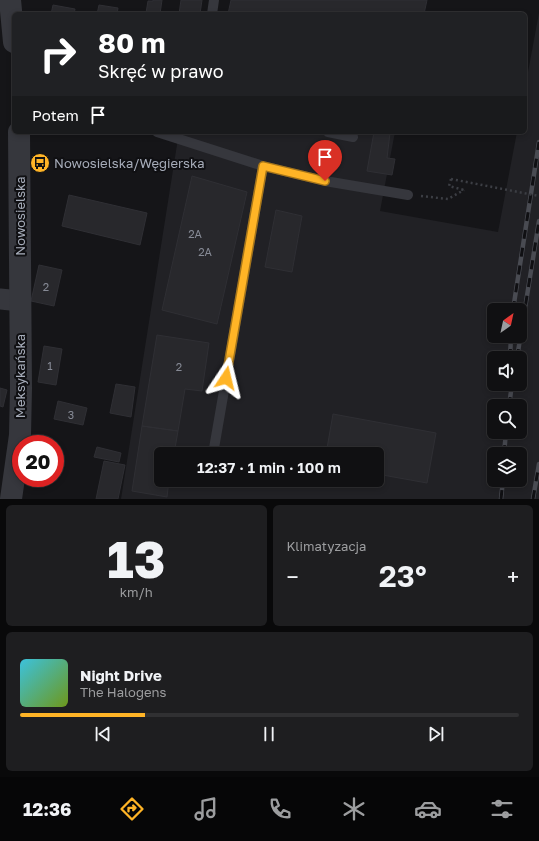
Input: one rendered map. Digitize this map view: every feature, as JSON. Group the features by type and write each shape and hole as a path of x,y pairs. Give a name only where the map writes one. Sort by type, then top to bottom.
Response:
{"street":[{"path":"10,0 12,21"},
{"name":"Nowosielska","path":"10,300 19,134"},
{"name":"Meksykańska","path":"10,300 21,388 20,435 11,499"}],"lane":[{"path":"212,12 214,0"},
{"path":"163,134 263,166 325,181 408,195"},
{"path":"338,134 353,137"},
{"path":"214,447 263,166"}],"path":[{"path":"408,195 448,199 464,190 449,186 451,179 539,196"}],"shaded area":[{"path":"539,13 539,499 121,499 179,134 395,134 380,211 498,232 517,134 527,134 527,77"}],"building":[{"path":"162,0 160,12 146,12 148,1"},
{"path":"181,0 202,0 200,12 179,12"},
{"path":"231,0 427,0 424,12 228,12"},
{"path":"53,5 75,9 74,12 51,12"},
{"path":"99,5 118,8 117,12 97,12"},
{"path":"374,134 390,134 387,158 395,159 392,175 367,171"},
{"path":"192,176 247,192 217,324 162,310"},
{"path":"69,195 147,213 140,245 62,226"},
{"path":"276,210 302,216 292,272 265,267"},
{"path":"39,265 62,270 54,306 31,301"},
{"path":"157,335 209,343 202,391 185,389 178,431 142,426"},
{"path":"44,346 62,349 56,385 38,382"},
{"path":"116,384 135,387 131,417 110,413"},
{"path":"0,388 7,390 3,407 0,406"},
{"path":"58,401 87,408 83,425 54,419"},
{"path":"333,414 436,433 427,483 384,475 384,447 327,447"},
{"path":"142,426 178,431 175,447 154,447 154,487 168,487 167,497 132,491"},
{"path":"97,447 121,453 119,462 94,457"},
{"path":"104,461 125,465 118,499 96,499"}],"railway":[{"path":"514,303 539,142"},
{"path":"518,351 539,221"},
{"path":"510,351 511,343"},
{"path":"510,399 511,391"},
{"path":"505,439 505,447"},
{"path":"533,499 539,464"},
{"path":"501,499 502,487"}],"place":[{"name":"Nowosielska/Węgierska","path":"40,163"}],"route":[{"path":"226,378 263,166 325,181"}]}
